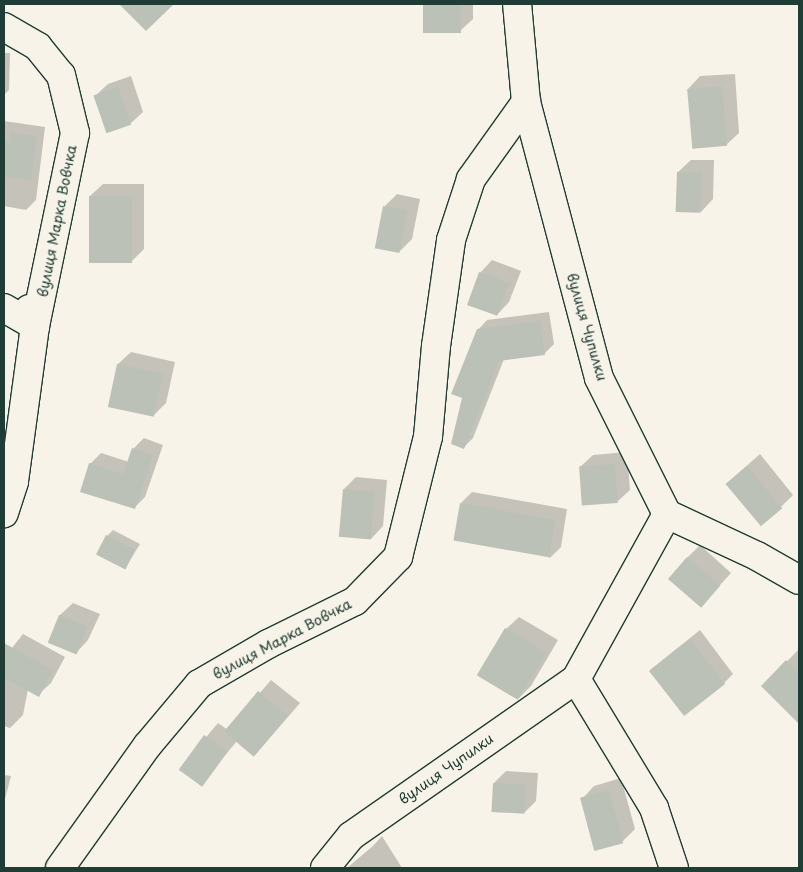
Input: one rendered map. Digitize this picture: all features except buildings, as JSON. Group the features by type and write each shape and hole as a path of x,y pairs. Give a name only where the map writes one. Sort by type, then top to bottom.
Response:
{"street":[{"name":"вулиця Чупилки","path":"325,868 351,836 576,679 667,514 600,378 526,102 517,4"},
{"name":"вулиця Марка Вовчка","path":"4,27 38,48 61,75 74,133 35,326 14,482 4,513"},
{"name":"вулиця Марка Вовчка","path":"60,868 147,746 199,684 268,644 355,601 398,557 428,437 436,346 451,240 471,179 526,102"},
{"name":"вулиця Марка Вовчка","path":"35,326 26,302 46,187"},
{"path":"4,308 35,326"},
{"path":"667,514 757,556 799,580"},
{"path":"576,679 654,808 674,868"}]}
